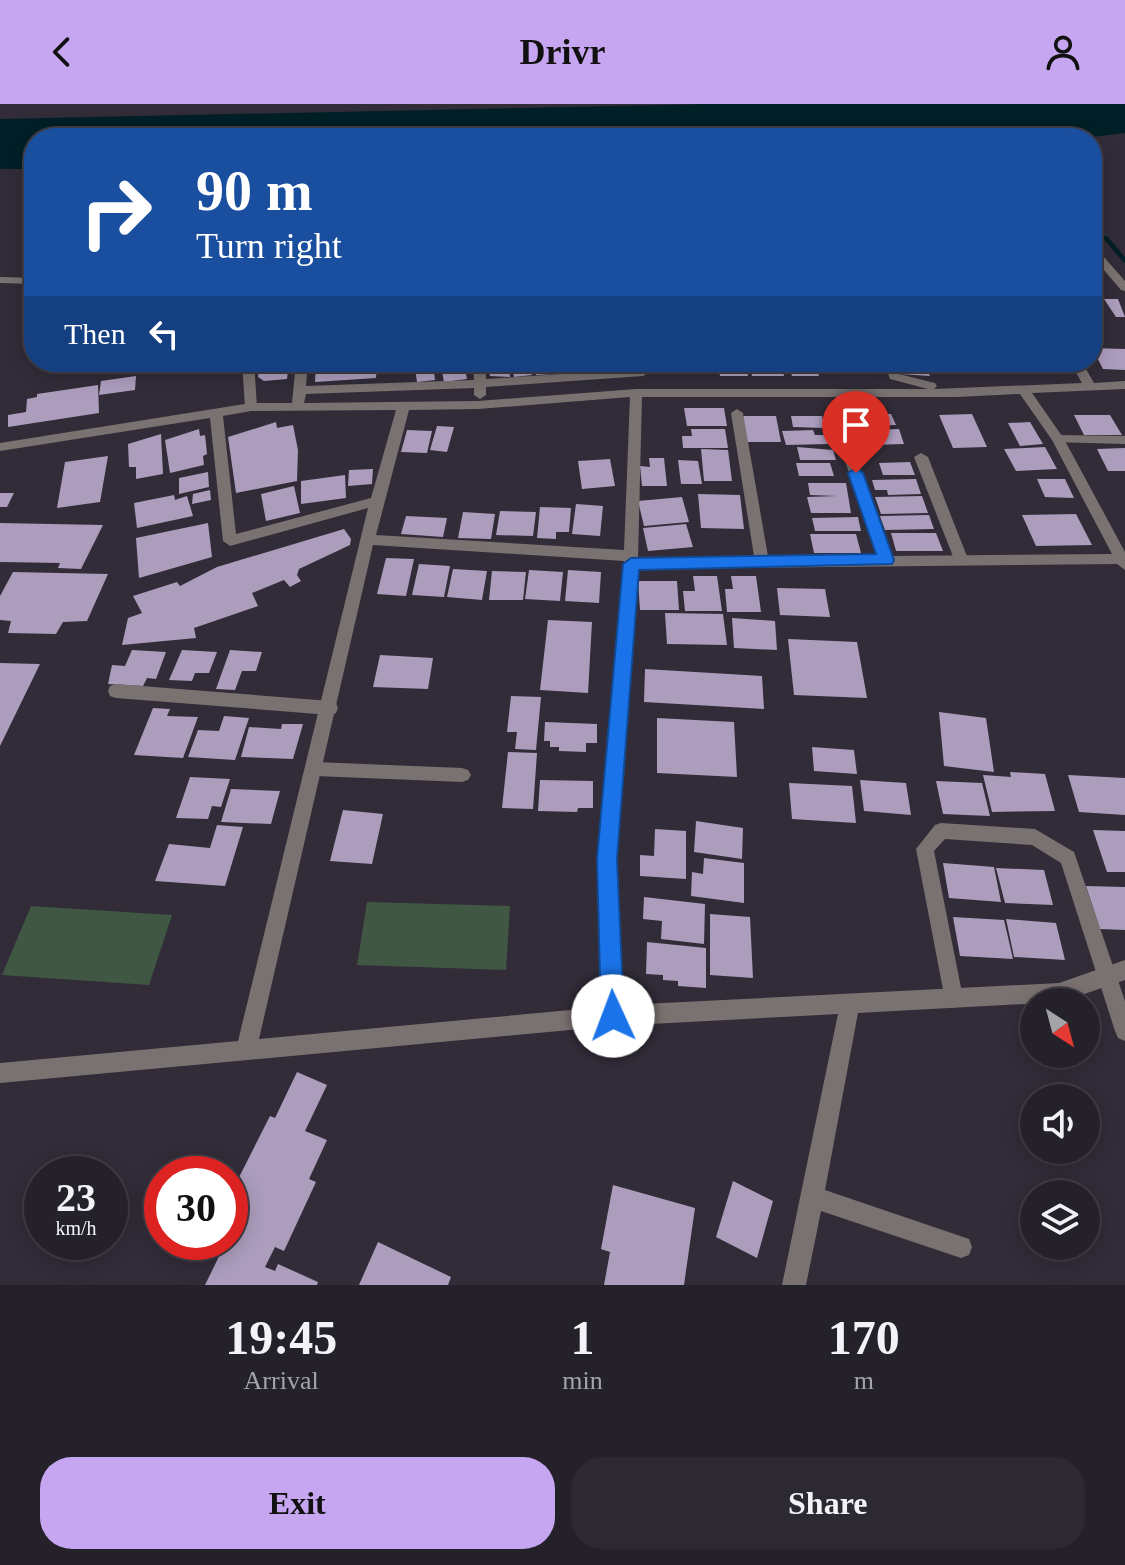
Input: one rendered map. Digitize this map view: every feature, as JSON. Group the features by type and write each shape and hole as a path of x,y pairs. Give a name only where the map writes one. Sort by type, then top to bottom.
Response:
{"street":[{"path":"1102,262 1125,288"},
{"path":"0,280 24,281"},
{"path":"249,372 251,407"},
{"path":"298,405 301,372"},
{"path":"478,405 482,385 480,372"},
{"path":"585,372 585,397"},
{"path":"300,390 482,385 643,372"},
{"path":"893,372 894,376 956,393"},
{"path":"1082,372 1090,386"},
{"path":"0,447 251,407 478,405 636,393 956,393 1125,385"},
{"path":"368,540 631,560 1123,562 1118,534 1024,391"},
{"path":"613,1016 607,859 631,560 636,393"},
{"path":"246,1049 330,708 377,501 404,404"},
{"path":"216,412 230,541 377,501"},
{"path":"737,413 762,562"},
{"path":"835,415 886,560"},
{"path":"1058,439 1125,440"},
{"path":"921,457 961,559"},
{"path":"116,691 330,708"},
{"path":"315,769 462,775"},
{"path":"953,998 925,849 941,831 1035,837 1068,858 1125,1031"},
{"path":"0,1073 613,1016 1059,993 1125,970"},
{"path":"794,1285 850,1004"},
{"path":"813,1197 961,1247"}],"green space":[{"path":"367,902 510,906 506,970 357,965"},
{"path":"31,906 172,915 149,985 2,975"}],"water":[{"path":"710,104 1125,104 1125,133 1102,136 1102,128 24,128 24,169 0,169 0,119"}],"building":[{"path":"1104,299 1118,299 1125,317 1116,317"},
{"path":"1102,348 1125,349 1125,370 1103,369"},
{"path":"259,372 288,372 287,379 264,381 258,377"},
{"path":"316,372 376,372 376,378 315,382"},
{"path":"416,372 434,372 435,380 417,382"},
{"path":"442,372 466,372 467,379 444,382"},
{"path":"489,372 509,372 510,377 490,376"},
{"path":"513,372 531,372 532,375 514,377"},
{"path":"536,372 552,374 536,375"},
{"path":"677,372 709,374 677,374"},
{"path":"719,372 747,372 748,376 720,376"},
{"path":"751,372 783,372 784,376 752,376"},
{"path":"791,372 818,372 819,376 792,376"},
{"path":"928,372 930,376 900,374"},
{"path":"946,372 988,374 947,374"},
{"path":"136,376 135,390 99,395 101,381"},
{"path":"98,385 99,413 8,427 8,415 26,412 27,399 37,397 37,394"},
{"path":"684,408 724,408 727,426 687,426"},
{"path":"891,414 896,425 868,426 864,415"},
{"path":"972,414 987,447 953,448 939,415"},
{"path":"1074,415 1110,415 1122,435 1084,435"},
{"path":"743,416 776,416 781,442 747,442"},
{"path":"791,416 822,416 825,428 793,427"},
{"path":"276,422 277,428 293,425 298,450 297,481 236,493 228,437"},
{"path":"1030,422 1043,444 1020,446 1008,423"},
{"path":"437,426 454,427 447,452 430,450"},
{"path":"199,429 200,436 205,435 207,454 203,456 204,465 170,473 165,440"},
{"path":"691,429 725,429 728,448 683,448 682,436 692,436"},
{"path":"899,429 904,444 870,445 865,430"},
{"path":"407,430 432,431 427,453 401,452"},
{"path":"813,430 815,435 825,435 828,444 786,445 782,431"},
{"path":"161,434 163,474 136,479 136,467 129,467 128,444"},
{"path":"797,447 833,450 836,460 800,460"},
{"path":"1045,447 1057,469 1016,471 1004,449"},
{"path":"1125,448 1125,471 1108,471 1097,449"},
{"path":"701,449 728,450 732,481 704,481"},
{"path":"108,456 100,502 57,508 65,462"},
{"path":"649,458 664,458 667,486 642,486 640,466 650,467"},
{"path":"610,459 615,486 582,489 578,461"},
{"path":"678,460 698,461 702,484 681,484"},
{"path":"910,462 915,475 883,475 879,463"},
{"path":"796,463 830,463 834,476 799,476"},
{"path":"373,469 372,484 348,486 349,470"},
{"path":"208,472 209,487 179,494 179,478"},
{"path":"345,475 346,498 301,504 301,481"},
{"path":"916,479 921,494 888,495 887,490 875,490 872,480"},
{"path":"1037,479 1065,479 1074,498 1045,497"},
{"path":"808,483 846,483 851,513 811,513 807,497 837,496 810,495"},
{"path":"294,486 300,513 266,521 261,494"},
{"path":"210,490 211,500 192,504 193,494"},
{"path":"0,493 14,493 7,507 0,507"},
{"path":"698,494 740,495 744,529 701,528"},
{"path":"174,495 175,500 187,496 193,516 137,528 134,503"},
{"path":"922,496 928,513 881,514 875,497"},
{"path":"682,497 689,522 644,526 638,501"},
{"path":"576,504 603,506 600,536 572,534"},
{"path":"540,507 571,508 569,532 556,532 556,539 537,538"},
{"path":"500,511 536,512 533,536 496,535"},
{"path":"463,512 495,514 491,539 458,538"},
{"path":"1076,514 1092,545 1036,546 1022,515"},
{"path":"929,515 934,529 885,530 880,516"},
{"path":"406,516 447,518 443,537 401,534"},
{"path":"858,517 861,531 815,531 812,518"},
{"path":"0,523 103,525 81,569 58,568 60,563 0,562"},
{"path":"208,523 212,557 139,578 136,538"},
{"path":"686,524 693,547 648,551 643,528"},
{"path":"344,529 351,539 350,545 299,569 297,575 301,581 290,587 284,580 252,593 258,606 194,628 196,638 122,645 128,618 142,613 133,596 177,582 180,586 217,567"},
{"path":"891,533 936,533 943,551 896,551"},
{"path":"810,534 856,534 861,553 814,553"},
{"path":"386,558 414,559 406,596 377,594"},
{"path":"419,564 450,566 444,597 412,595"},
{"path":"453,569 487,571 482,600 447,597"},
{"path":"529,570 563,572 560,601 525,599"},
{"path":"568,570 601,572 599,603 565,601"},
{"path":"492,571 526,572 523,600 489,600"},
{"path":"13,572 108,574 87,621 63,622 56,634 8,633 11,621 0,620 0,596"},
{"path":"693,576 717,576 722,611 685,611 683,591 695,591"},
{"path":"731,576 756,576 761,612 727,612 725,589 733,589"},
{"path":"638,581 677,581 679,610 640,610"},
{"path":"777,588 825,589 830,617 780,615"},
{"path":"665,613 723,614 727,645 667,644"},
{"path":"732,618 775,621 777,650 734,648"},
{"path":"548,620 592,622 588,693 540,690"},
{"path":"788,639 857,642 867,698 794,695"},
{"path":"132,650 166,652 156,679 147,678 143,686 108,684 112,665 125,666"},
{"path":"182,650 217,652 209,673 195,673 192,681 169,680"},
{"path":"230,650 262,652 256,671 242,671 235,690 216,689"},
{"path":"380,655 433,658 428,689 373,687"},
{"path":"0,663 40,664 0,746"},
{"path":"645,669 762,676 764,709 644,702"},
{"path":"511,696 541,697 536,750 515,749 517,732 507,732"},
{"path":"153,708 170,709 167,716 198,717 183,758 134,755"},
{"path":"939,712 986,718 994,772 944,766"},
{"path":"224,716 249,718 235,760 188,757 198,730 219,731"},
{"path":"657,718 734,722 737,777 657,773"},
{"path":"545,722 597,724 597,743 586,743 586,752 559,751 559,747 550,747 550,741 544,741"},
{"path":"282,724 303,724 293,759 241,757 249,727 281,729"},
{"path":"812,747 854,750 857,774 814,771"},
{"path":"508,752 537,753 533,809 502,808"},
{"path":"1010,772 1045,774 1055,811 992,812 983,775 1011,777"},
{"path":"1068,775 1125,778 1125,815 1079,812"},
{"path":"190,777 230,779 221,807 212,806 208,819 176,818"},
{"path":"540,780 593,781 593,808 578,808 577,812 538,811"},
{"path":"860,780 906,783 911,815 864,811"},
{"path":"936,781 982,783 990,816 943,814"},
{"path":"789,783 852,786 856,823 792,819"},
{"path":"231,789 280,791 271,824 221,822"},
{"path":"343,810 383,814 372,864 330,861"},
{"path":"696,821 743,828 742,859 694,852"},
{"path":"217,825 243,827 225,886 155,881 169,844 210,848"},
{"path":"655,829 686,831 686,879 640,876 640,855 654,856"},
{"path":"1093,830 1125,831 1125,872 1107,872"},
{"path":"704,858 744,863 744,903 691,896 692,872 703,874"},
{"path":"943,863 994,867 1001,902 949,898"},
{"path":"996,868 1044,870 1053,905 1005,903"},
{"path":"1086,886 1125,887 1125,930 1100,929"},
{"path":"644,897 705,904 704,944 661,939 662,921 643,919"},
{"path":"710,914 750,917 753,978 710,975"},
{"path":"953,917 1004,920 1013,959 960,956"},
{"path":"1006,919 1056,923 1065,960 1014,957"},
{"path":"647,942 706,948 706,988 678,986 678,981 663,980 663,975 646,974"},
{"path":"297,1072 327,1085 305,1131 327,1140 309,1179 316,1182 284,1251 275,1247 265,1267 275,1271 278,1264 318,1282 317,1285 205,1285 217,1260 248,1260 248,1159 270,1116 275,1118"},
{"path":"733,1181 773,1201 757,1258 716,1237"},
{"path":"613,1185 695,1208 684,1285 604,1285 610,1252 601,1249"},
{"path":"378,1242 451,1277 448,1285 359,1285"}],"waterway":[{"path":"1105,237 1125,261"}],"route":[{"path":"613,1016 607,859 631,564 886,560 856,473"}]}
